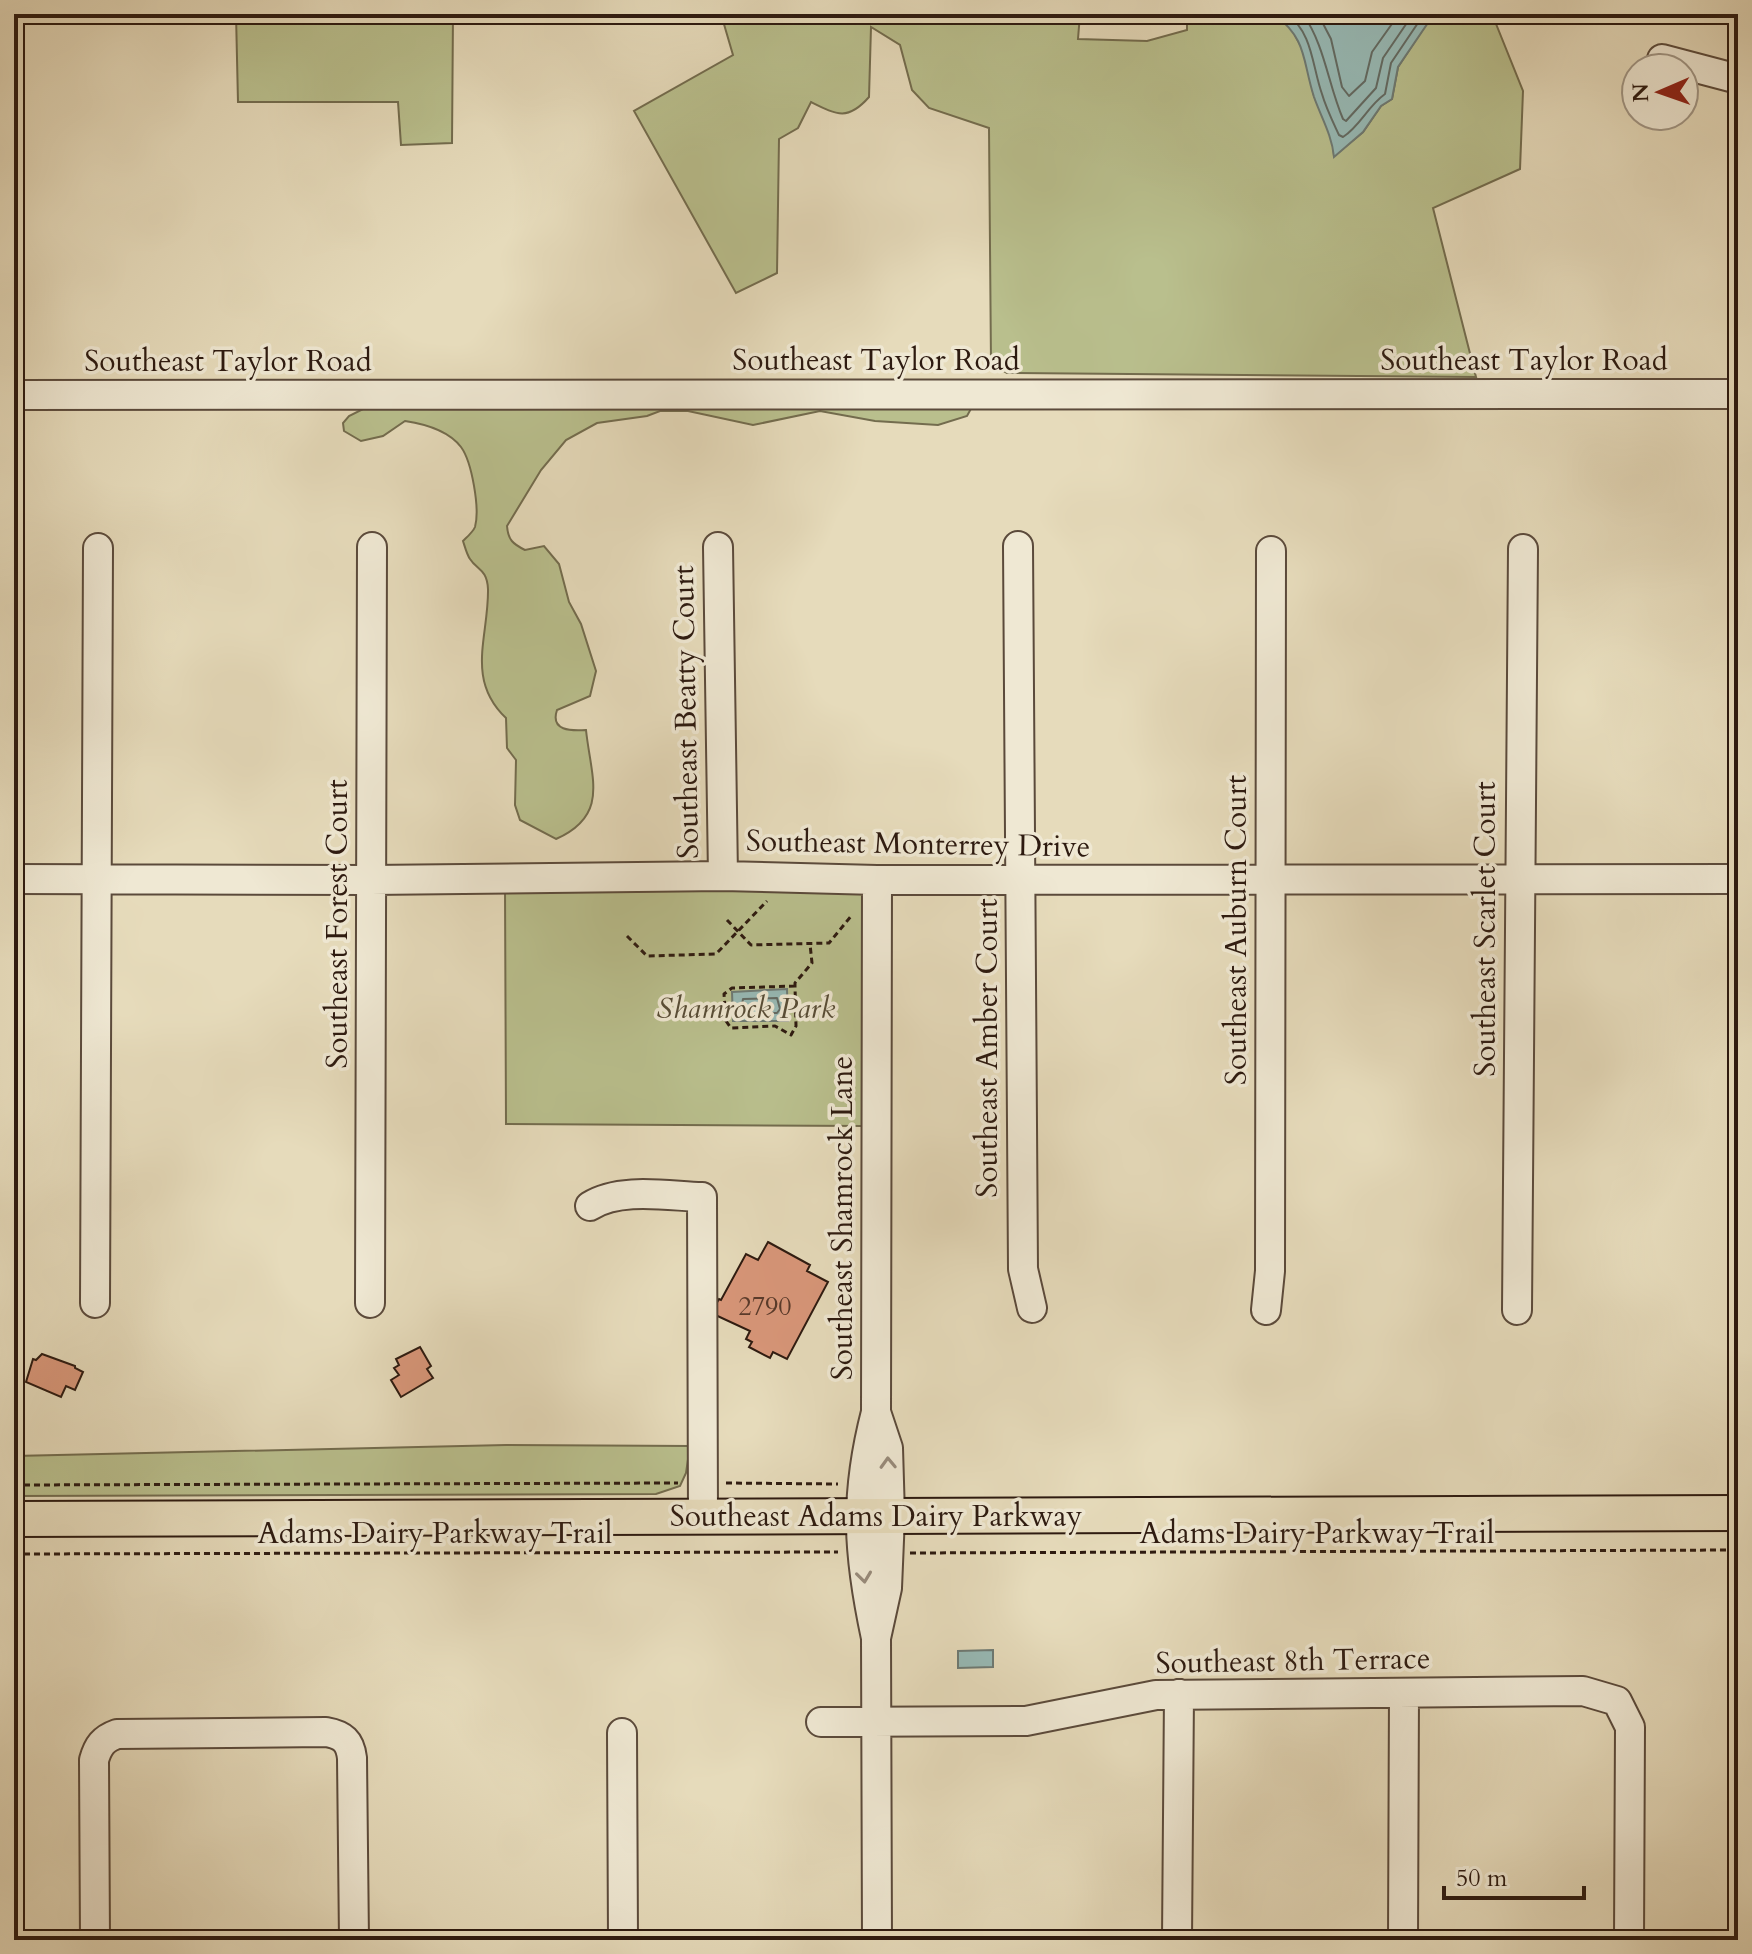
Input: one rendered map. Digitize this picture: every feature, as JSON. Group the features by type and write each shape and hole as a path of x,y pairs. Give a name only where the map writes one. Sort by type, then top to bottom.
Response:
{"main road":[{"name":"Southeast Adams Dairy Parkway","path":"14,1519 703,1500 866,1505 1738,1513"}],"street":[{"path":"1700,69 1738,79"},
{"name":"Southeast Taylor Road","path":"14,395 1738,394"},
{"name":"Southeast Amber Court","path":"1018,546 1023,1269 1032,1308"},
{"name":"Southeast Forest Court","path":"370,1303 372,547"},
{"name":"Southeast Beatty Court","path":"718,547 723,876"},
{"path":"95,1303 98,548"},
{"name":"Southeast Scarlet Court","path":"1517,1310 1523,549"},
{"name":"Southeast Auburn Court","path":"1266,1310 1270,1271 1271,551"},
{"name":"Southeast Monterrey Drive","path":"14,879 371,880 723,876 1020,881 1738,879"},
{"name":"Southeast Shamrock Lane","path":"877,880 876,1412 888,1448 866,1505 887,1588 876,1638 877,1940"},
{"path":"590,1206 612,1198 635,1196 702,1197 703,1500"},
{"name":"Southeast 8th Terrace","path":"821,1722 1026,1721 1156,1695 1179,1694 1583,1691 1617,1701 1630,1727 1629,1940"},
{"path":"1403,1940 1404,1693"},
{"path":"1177,1940 1179,1694"},
{"path":"95,1940 94,1760 97,1736 326,1732 354,1734 354,1940"},
{"path":"622,1733 623,1940"}],"path":[{"path":"627,936 647,956 716,954 769,899"},
{"path":"727,920 751,945 829,943 857,909"},
{"path":"795,986 732,988 724,994 726,1021 731,1028 775,1026 791,1035 796,1026 795,986 812,963 810,944"},
{"path":"14,1485 866,1505"},
{"name":"Adams Dairy Parkway Trail","path":"903,1553 1738,1550"},
{"name":"Adams Dairy Parkway Trail","path":"14,1554 851,1553"}],"green space":[{"path":"236,14 453,14 452,143 401,145 398,102 238,102"},
{"path":"721,14 1080,14 1078,39 1147,41 1187,30 1187,14 1274,14 1290,26 1303,50 1314,96 1333,141 1334,156 1363,132 1381,106 1392,99 1398,67 1433,14 1492,14 1523,91 1520,169 1433,208 1476,377 1007,373 991,364 989,128 929,108 912,90 900,45 871,27 869,97 848,113 828,110 811,102 798,128 779,139 777,273 736,293 634,111 733,55"},
{"path":"375,403 973,405 967,416 938,425 875,421 820,411 753,425 688,411 660,411 647,416 597,423 566,440 541,470 507,526 510,538 517,546 525,550 544,546 559,564 569,602 581,624 596,671 590,696 557,710 556,722 559,726 568,730 586,730 593,794 591,807 584,819 556,839 520,820 515,805 516,760 507,748 506,718 493,703 486,688 482,656 488,589 486,577 469,557 463,541 474,529 476,519 469,463 456,441 443,432 413,422 405,421 383,436 361,441 344,431 343,423 349,416"},
{"name":"Shamrock Park","path":"505,887 866,892 864,1126 506,1124"},
{"path":"506,1445 690,1446 686,1473 680,1486 656,1494 14,1496 14,1456"}],"water":[{"path":"1274,14 1434,14 1398,67 1392,99 1381,106 1363,132 1334,157 1302,51 1293,33"},
{"path":"787,989 788,1021 733,1021 732,992"},
{"path":"993,1650 993,1667 958,1668 958,1651"}],"building":[{"path":"768,1242 810,1265 807,1271 828,1282 787,1359 773,1352 770,1358 749,1347 752,1342 746,1339 750,1331 711,1313 746,1254 758,1260"},
{"path":"420,1347 431,1366 427,1369 433,1378 401,1397 391,1380 399,1375 394,1368 399,1365 396,1359"},
{"path":"42,1354 83,1372 75,1390 66,1386 61,1397 26,1382 33,1359"}]}
